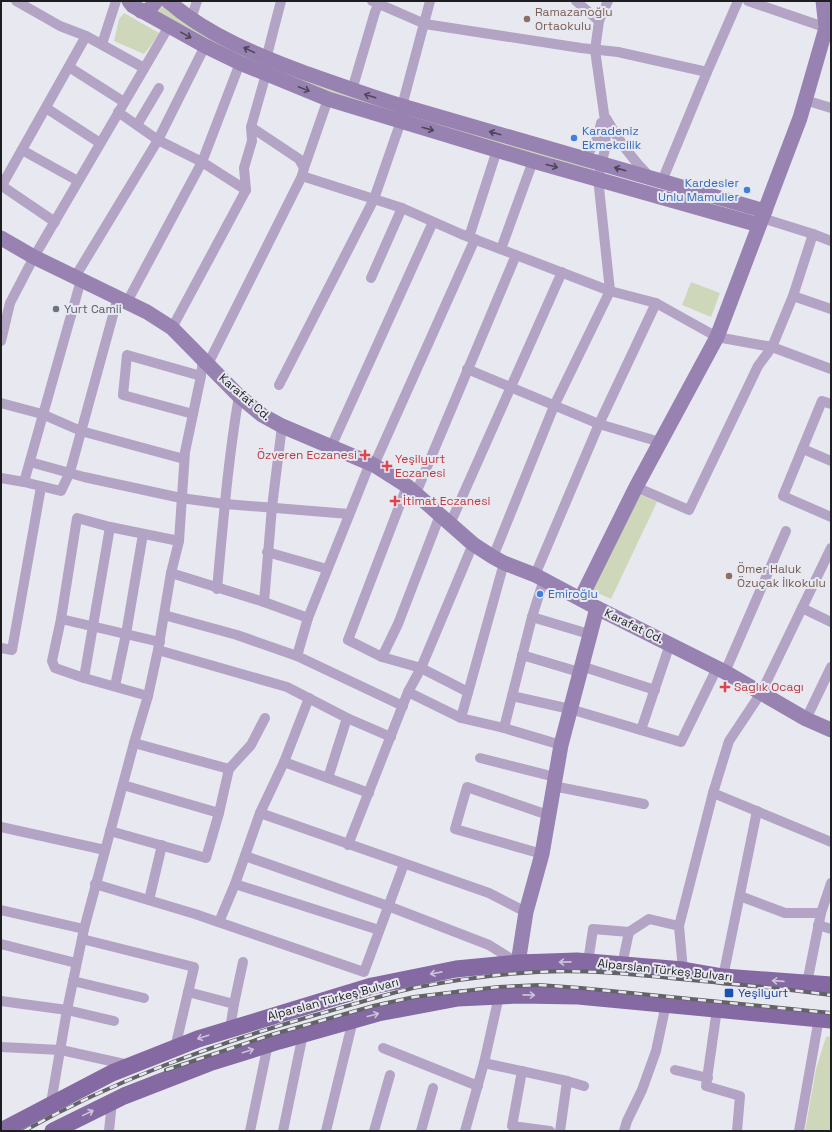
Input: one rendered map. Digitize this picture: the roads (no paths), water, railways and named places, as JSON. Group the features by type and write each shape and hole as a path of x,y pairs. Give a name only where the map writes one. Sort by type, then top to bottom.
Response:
{"main road":[{"path":"129,1 133,6 141,11 205,46 240,63 328,99 402,114 579,157 600,171 762,218"},
{"path":"141,11 149,10 156,1"},
{"path":"168,1 191,19 216,34 266,58 352,90 402,114 497,150 533,161 657,180 762,218"},
{"path":"582,598 636,487 717,337 800,118 828,28 823,1"},
{"name":"Karafat Cd.","path":"1,238 34,257 147,312 172,328 204,366 262,415 282,426 372,464 412,489 473,544 498,560 540,577 582,598 597,608 721,670 806,719 831,730"},
{"path":"518,963 526,912 542,854 560,745 597,608"},
{"name":"Alparslan Türkeş Bulvarı","path":"1,1131 51,1103 130,1065 365,980 518,963 588,962 682,970 723,977 831,985"},
{"path":"53,1131 112,1102 209,1063 268,1044 378,1013 458,998 500,996 578,996 825,1019"}],"street":[{"path":"16,1 60,26 102,44 144,68"},
{"path":"102,44 116,1"},
{"path":"191,19 197,1"},
{"path":"266,58 281,1"},
{"path":"279,385 374,199 402,114 430,1"},
{"path":"576,1 599,21"},
{"path":"461,718 498,560 554,406 610,291 600,171 606,149 606,128 602,111 595,50 599,21 602,10 608,1"},
{"path":"602,111 627,152 636,163 657,180 708,72 738,1"},
{"path":"748,1 828,28"},
{"path":"352,90 377,2 425,24 595,50 618,52 708,72"},
{"path":"1,341 10,303 34,257 169,26"},
{"path":"54,222 1,186 86,36"},
{"path":"24,482 78,278 158,140 205,46"},
{"path":"1,478 24,482 61,492 70,472 81,431 123,300 202,162 240,63"},
{"path":"69,67 124,102"},
{"path":"172,328 246,190 244,168 252,141 251,127 266,74"},
{"path":"137,125 159,88"},
{"path":"51,1103 67,1010 84,929 95,884 148,696 159,646 171,573 179,541 184,459 192,414 204,366 303,172 328,99"},
{"path":"805,100 831,108"},
{"path":"46,108 100,143"},
{"path":"579,157 585,155 594,146 599,134 602,111"},
{"path":"118,112 158,140 202,162 246,190"},
{"path":"251,127 299,160 303,172"},
{"path":"22,150 78,181"},
{"path":"297,656 308,618 349,514 472,238 497,150"},
{"path":"501,249 533,161"},
{"path":"303,172 402,208 472,238 610,291 656,303 717,337 772,347 831,369"},
{"path":"371,278 402,208"},
{"path":"762,218 831,241"},
{"path":"331,446 433,222"},
{"path":"636,487 689,510 758,366 772,347 793,296 813,234"},
{"path":"468,692 421,668 382,657 348,640 412,489 467,369 516,255"},
{"path":"382,657 445,520 511,387 562,272"},
{"path":"793,296 831,309"},
{"path":"504,728 532,617 540,577 599,424 656,303"},
{"path":"192,414 123,395 127,355 204,366"},
{"path":"467,369 599,424 660,442"},
{"path":"217,589 235,419 240,396"},
{"path":"831,404 822,401 783,496 831,517"},
{"path":"1,403 42,414 81,431 184,459"},
{"path":"264,602 267,552 282,426"},
{"path":"803,449 831,462"},
{"path":"30,462 84,477 181,498 225,504 349,514"},
{"path":"1,648 12,650 41,487"},
{"path":"148,696 84,678 55,668 52,661 61,619 78,518 110,527 179,541"},
{"path":"84,678 110,527"},
{"path":"512,696 570,709 681,742 721,670 786,531"},
{"path":"115,686 126,634 143,534"},
{"path":"348,844 402,706 421,668 473,544"},
{"path":"682,970 679,926 713,793 729,741 761,693 831,548"},
{"path":"267,552 327,569"},
{"path":"171,573 217,589 264,602 308,618"},
{"path":"802,608 831,622"},
{"path":"164,614 237,635 297,656 402,706"},
{"path":"532,617 589,634"},
{"path":"61,619 126,634 287,687 347,718 391,737"},
{"path":"641,730 670,644"},
{"path":"522,655 580,669 654,690"},
{"path":"806,719 831,667"},
{"path":"408,692 461,718 504,728 560,745"},
{"path":"219,922 235,884 260,813 284,762 309,698"},
{"path":"110,831 206,858 219,813 229,769 251,746 265,718"},
{"path":"328,778 347,718"},
{"path":"134,743 229,769"},
{"path":"480,758 554,782 644,804"},
{"path":"284,762 369,793"},
{"path":"123,785 219,813"},
{"path":"542,854 455,830 466,787 548,815"},
{"path":"713,793 831,842"},
{"path":"723,977 757,811"},
{"path":"260,813 489,893 526,912"},
{"path":"1,827 105,850"},
{"path":"149,900 162,845"},
{"path":"245,856 388,906 490,945 518,963"},
{"path":"95,884 219,922 365,980 379,930 404,864"},
{"path":"807,983 818,925 831,883"},
{"path":"235,884 379,930"},
{"path":"740,896 785,913 821,913"},
{"path":"1,910 84,929"},
{"path":"588,962 593,929 629,932 649,919 679,926"},
{"path":"818,925 831,929"},
{"path":"622,965 629,932"},
{"path":"82,940 194,967 175,1048"},
{"path":"1,944 76,963"},
{"path":"230,1028 243,962"},
{"path":"73,980 144,998"},
{"path":"188,992 234,1004"},
{"path":"465,1131 478,1086 500,996"},
{"path":"1,1001 67,1010 114,1021"},
{"path":"624,1131 627,1121 642,1090 656,1051 666,1004"},
{"path":"717,1009 706,1086 740,1096 737,1131"},
{"path":"800,1131 825,1019"},
{"path":"326,1131 353,1020"},
{"path":"282,1131 303,1034"},
{"path":"250,1131 268,1044"},
{"path":"1,1047 61,1050 130,1065"},
{"path":"383,1048 478,1086"},
{"path":"484,1062 567,1080 584,1086"},
{"path":"675,1070 708,1078"},
{"path":"522,1071 512,1129 544,1131"},
{"path":"374,1131 390,1075"},
{"path":"560,1131 567,1080"},
{"path":"421,1131 433,1088"},
{"path":"109,1131 112,1102"}],"railway":[{"path":"24,1131 93,1096 165,1065 201,1052 275,1027 375,998 444,982 522,973 579,971 640,975 831,995"},
{"path":"166,1070 274,1034 373,1006 414,997 498,987 539,985 581,988 831,1013"}],"place":[{"name":"Ramazanoğlu Ortaokulu","path":"527,19"},
{"name":"Karadeniz Ekmekcilik","path":"574,138"},
{"name":"Kardesler Unlu Mamuller","path":"747,190"},
{"name":"Yurt Camii","path":"56,309"},
{"name":"Özveren Eczanesi","path":"365,455"},
{"name":"Yeşilyurt Eczanesi","path":"387,466"},
{"name":"İtimat Eczanesi","path":"395,501"},
{"name":"Ömer Haluk Özuçak İlkokulu","path":"729,576"},
{"name":"Emiroğlu","path":"540,594"},
{"name":"Saglık Ocagı","path":"725,687"},
{"name":"Yeşilyurt","path":"729,993"}]}
